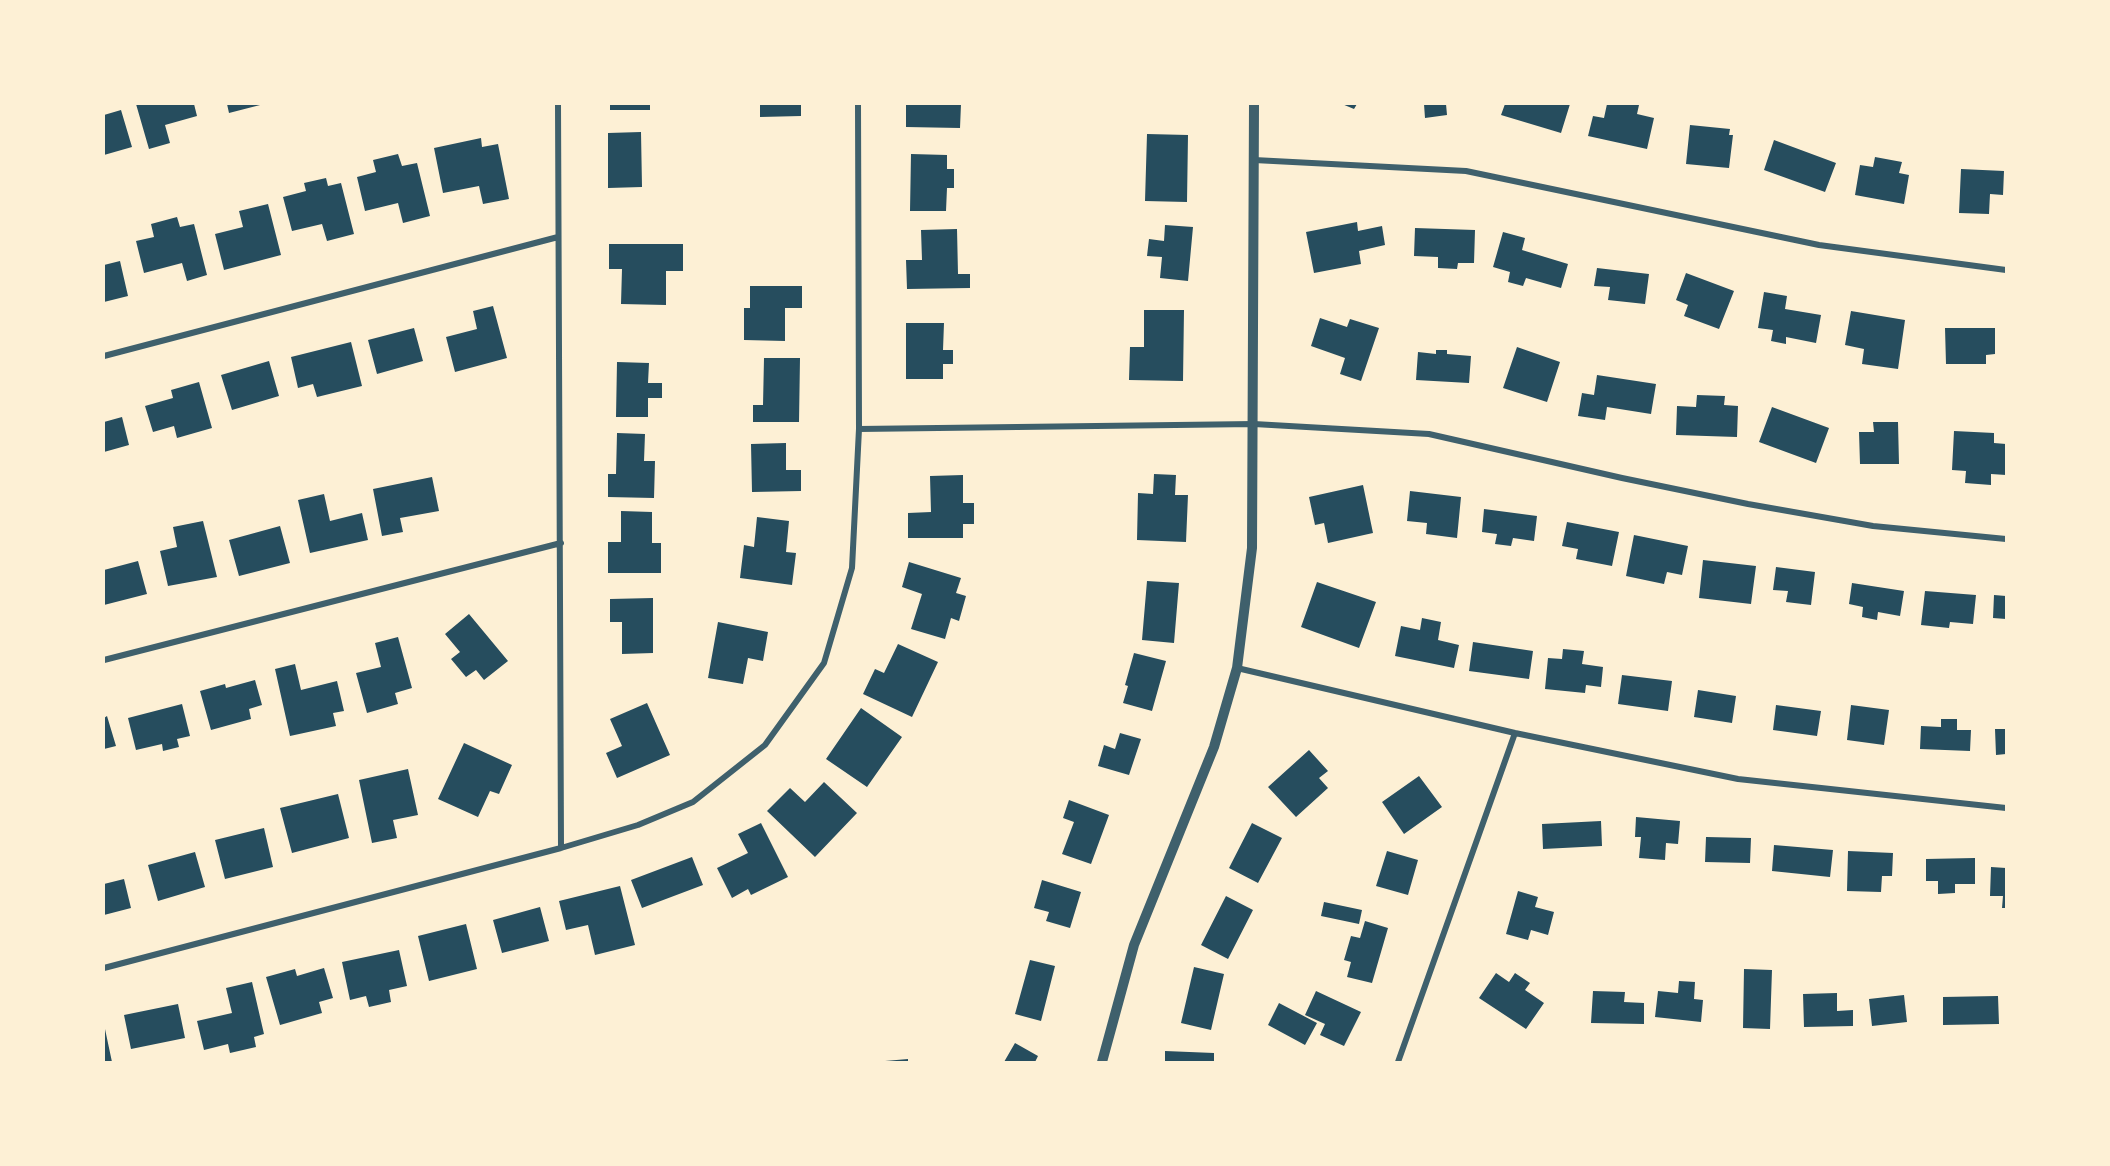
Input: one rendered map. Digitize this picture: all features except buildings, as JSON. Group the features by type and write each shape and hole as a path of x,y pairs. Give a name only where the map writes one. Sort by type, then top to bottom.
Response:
{"street":[{"path":"558,104 561,848"},
{"path":"104,968 561,848 638,825 693,802 765,744 824,663 852,568 859,429 858,104"},
{"path":"1102,1062 1134,945 1214,747 1237,668 1252,548 1254,104"},
{"path":"1254,160 1467,171 1819,245 2007,270"},
{"path":"104,356 558,237"},
{"path":"859,429 1254,424 1429,434 1622,478 1759,506 1873,526 2007,539"},
{"path":"104,660 561,543"},
{"path":"1237,668 1515,733 1738,778 2007,808"},
{"path":"1398,1062 1515,733"}]}
